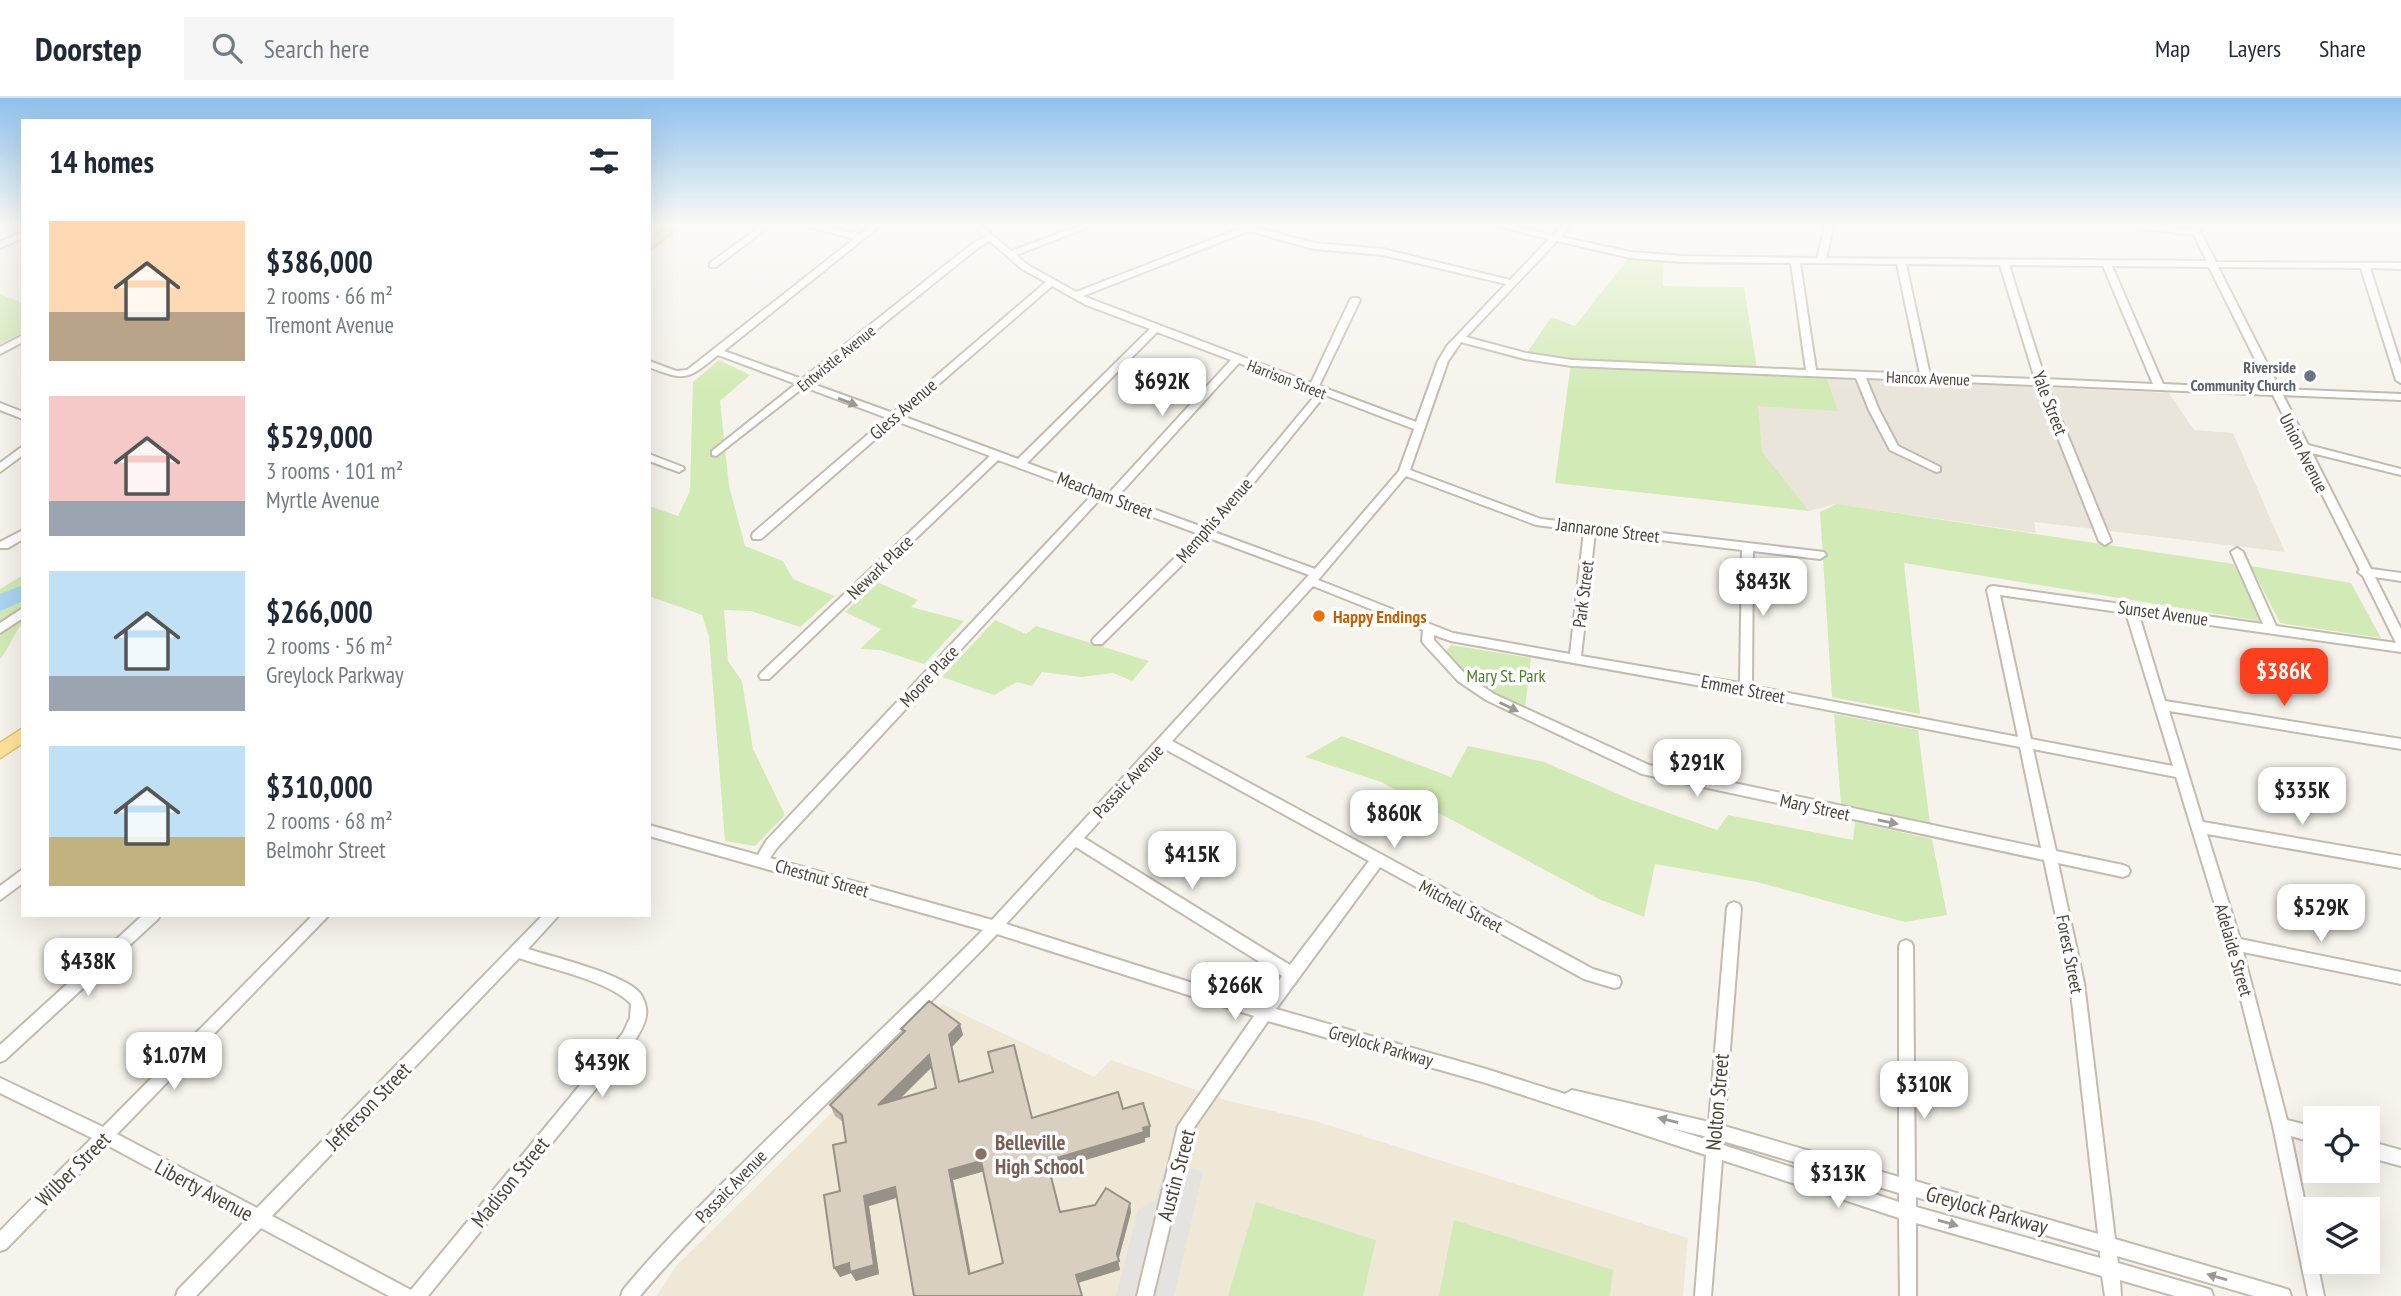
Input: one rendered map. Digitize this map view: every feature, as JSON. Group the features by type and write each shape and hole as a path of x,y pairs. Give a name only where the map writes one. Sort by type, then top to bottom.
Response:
{"main road":[{"path":"0,752 21,736"}],"street":[{"path":"651,365 683,375 690,373 806,281"},
{"name":"Entwistle Avenue","path":"716,453 931,281"},
{"name":"Harrison Street","path":"1047,281 1075,296 1155,329 1419,427"},
{"path":"1075,296 1113,281"},
{"path":"1502,281 1511,283"},
{"path":"1798,281 1811,371"},
{"path":"1905,281 1926,379"},
{"name":"Yale Street","path":"2009,281 2041,382 2105,541"},
{"path":"2114,281 2160,387"},
{"name":"Union Avenue","path":"2221,281 2274,393 2401,641"},
{"path":"2369,281 2401,380"},
{"name":"Gless Avenue","path":"757,536 1050,283"},
{"name":"Passaic Avenue","path":"629,1296 661,1257 776,1141 995,927 1314,578 1404,472 1443,361 1458,338 1511,283"},
{"name":"Memphis Avenue","path":"1098,641 1207,533 1318,390 1355,300"},
{"path":"1021,463 1155,329"},
{"name":"Hancox Avenue","path":"1458,338 1525,356 1572,363 2401,397"},
{"path":"0,351 21,339"},
{"name":"Meacham Street","path":"716,351 995,457 1021,463 1207,533 1314,578"},
{"name":"Moore Place","path":"761,861 780,835 1236,360"},
{"path":"1860,376 1894,448 1936,469"},
{"path":"0,406 21,415"},
{"path":"2302,447 2401,471"},
{"path":"0,469 21,452"},
{"name":"Newark Place","path":"765,676 995,457"},
{"path":"651,458 680,469"},
{"name":"Jannarone Street","path":"1404,472 1540,522 1820,555"},
{"name":"Park Street","path":"1575,658 1590,529"},
{"path":"4,545 21,535"},
{"path":"1746,689 1748,546"},
{"path":"2237,552 2271,628"},
{"path":"2364,572 2401,577"},
{"name":"Emmet Street","path":"1314,578 1429,630 1464,640 1746,689 2181,773"},
{"name":"Sunset Avenue","path":"1997,616 1993,590 2000,589 2401,648"},
{"name":"Adelaide Street","path":"2131,609 2234,944 2281,1126 2316,1296"},
{"path":"0,629 21,613"},
{"name":"Forest Street","path":"1997,616 2077,983 2113,1296"},
{"name":"Mary Street","path":"1429,630 1428,641 1437,653 1483,692 1647,771 2123,871"},
{"path":"2161,705 2401,744"},
{"name":"Mitchell Street","path":"1164,743 1589,974 1614,982"},
{"path":"2198,827 2401,862"},
{"name":"Chestnut Street","path":"651,831 995,927"},
{"path":"1074,839 1292,974"},
{"name":"Austin Street","path":"1145,1296 1186,1126 1292,974 1377,861"},
{"path":"0,894 21,877"},
{"name":"Nolton Street","path":"1703,1296 1714,1131 1734,908"},
{"path":"0,1055 151,917"},
{"name":"Wilber Street","path":"0,1243 320,917"},
{"name":"Jefferson Street","path":"184,1296 550,917"},
{"name":"Greylock Parkway","path":"995,927 1265,1013 1486,1076 1714,1131 2283,1296"},
{"path":"2234,944 2401,978"},
{"path":"1906,946 1908,1296"},
{"name":"Madison Street","path":"417,1296 628,1038 639,1015 639,1004 626,989 519,952"},
{"name":"Greylock Parkway","path":"1486,1076 1906,1212 2205,1296"},
{"name":"Liberty Avenue","path":"0,1085 105,1136 406,1296"},
{"path":"2281,1126 2303,1132"},
{"path":"2380,1152 2401,1158"}],"shaded area":[{"path":"1823,377 2169,393 2194,430 2233,433 2285,552 2034,522 2036,533 1836,504 1808,511 1761,452 1757,405"},
{"name":"Belleville High School","path":"942,1004 1094,1077 1111,1060 1225,1100 1315,1121 1688,1238 1683,1296 657,1296 676,1266"},
{"path":"1168,1160 1203,1172 1174,1296 1116,1296 1138,1210 1155,1200"}],"green space":[{"path":"1611,281 1663,281 1663,286 1744,287 1757,369 1824,372 1838,411 1758,406 1762,452 1809,511 1555,483 1571,363 1525,356 1551,317 1575,326"},
{"path":"0,294 21,302 21,333 0,344"},
{"path":"719,360 750,375 720,401 729,486 745,546 783,561 793,579 835,596 800,627 751,611 724,610 728,661 742,681 753,749 785,815 755,846 725,841 709,637 702,615 651,597 651,507 678,516 690,491 693,382"},
{"path":"1837,504 2234,564 2260,621 1904,563 1920,714 1832,697 1820,512"},
{"path":"2251,566 2351,583 2381,638 2280,623"},
{"path":"21,576 21,626 0,659 0,589"},
{"path":"877,582 918,600 911,607 964,621 924,664 880,650 860,649 881,629 845,612"},
{"path":"995,620 1026,634 1036,626 1149,661 1132,681 1113,673 1082,677 1042,672 1032,686 1017,682 994,695 942,677"},
{"name":"Mary St. Park","path":"1451,645 1531,658 1525,708 1483,687 1448,656 1447,650"},
{"path":"1834,714 1918,730 1930,824 1841,804"},
{"path":"1342,736 1451,777 1468,746 1544,762 1632,800 1717,830 1728,815 1853,840 1855,822 1932,839 1947,915 1905,922 1757,882 1655,864 1644,917 1601,900 1381,782 1305,757"},
{"path":"1256,1202 1376,1240 1363,1296 1228,1296"},
{"path":"1454,1220 1613,1270 1610,1296 1439,1296"}],"building":[{"name":"Belleville High School","path":"929,1001 960,1024 949,1035 959,1082 993,1072 988,1052 1014,1045 1032,1118 1118,1092 1123,1109 1143,1103 1150,1126 1143,1128 1144,1132 1047,1161 1060,1212 1095,1205 1106,1188 1130,1203 1117,1254 1119,1261 1076,1275 1082,1296 914,1296 895,1187 864,1196 874,1265 850,1272 849,1263 834,1268 824,1195 840,1191 833,1145 846,1142 842,1115 830,1105 905,1031 901,1029","holes":["929,1055 936,1088 878,1105","981,1161 1003,1263 969,1274 949,1170"]}],"waterway":[{"path":"0,603 21,593"}],"place":[{"name":"Riverside Community Church","path":"2310,376"},
{"name":"Happy Endings","path":"1319,616"},
{"name":"Belleville High School","path":"981,1154"}]}
